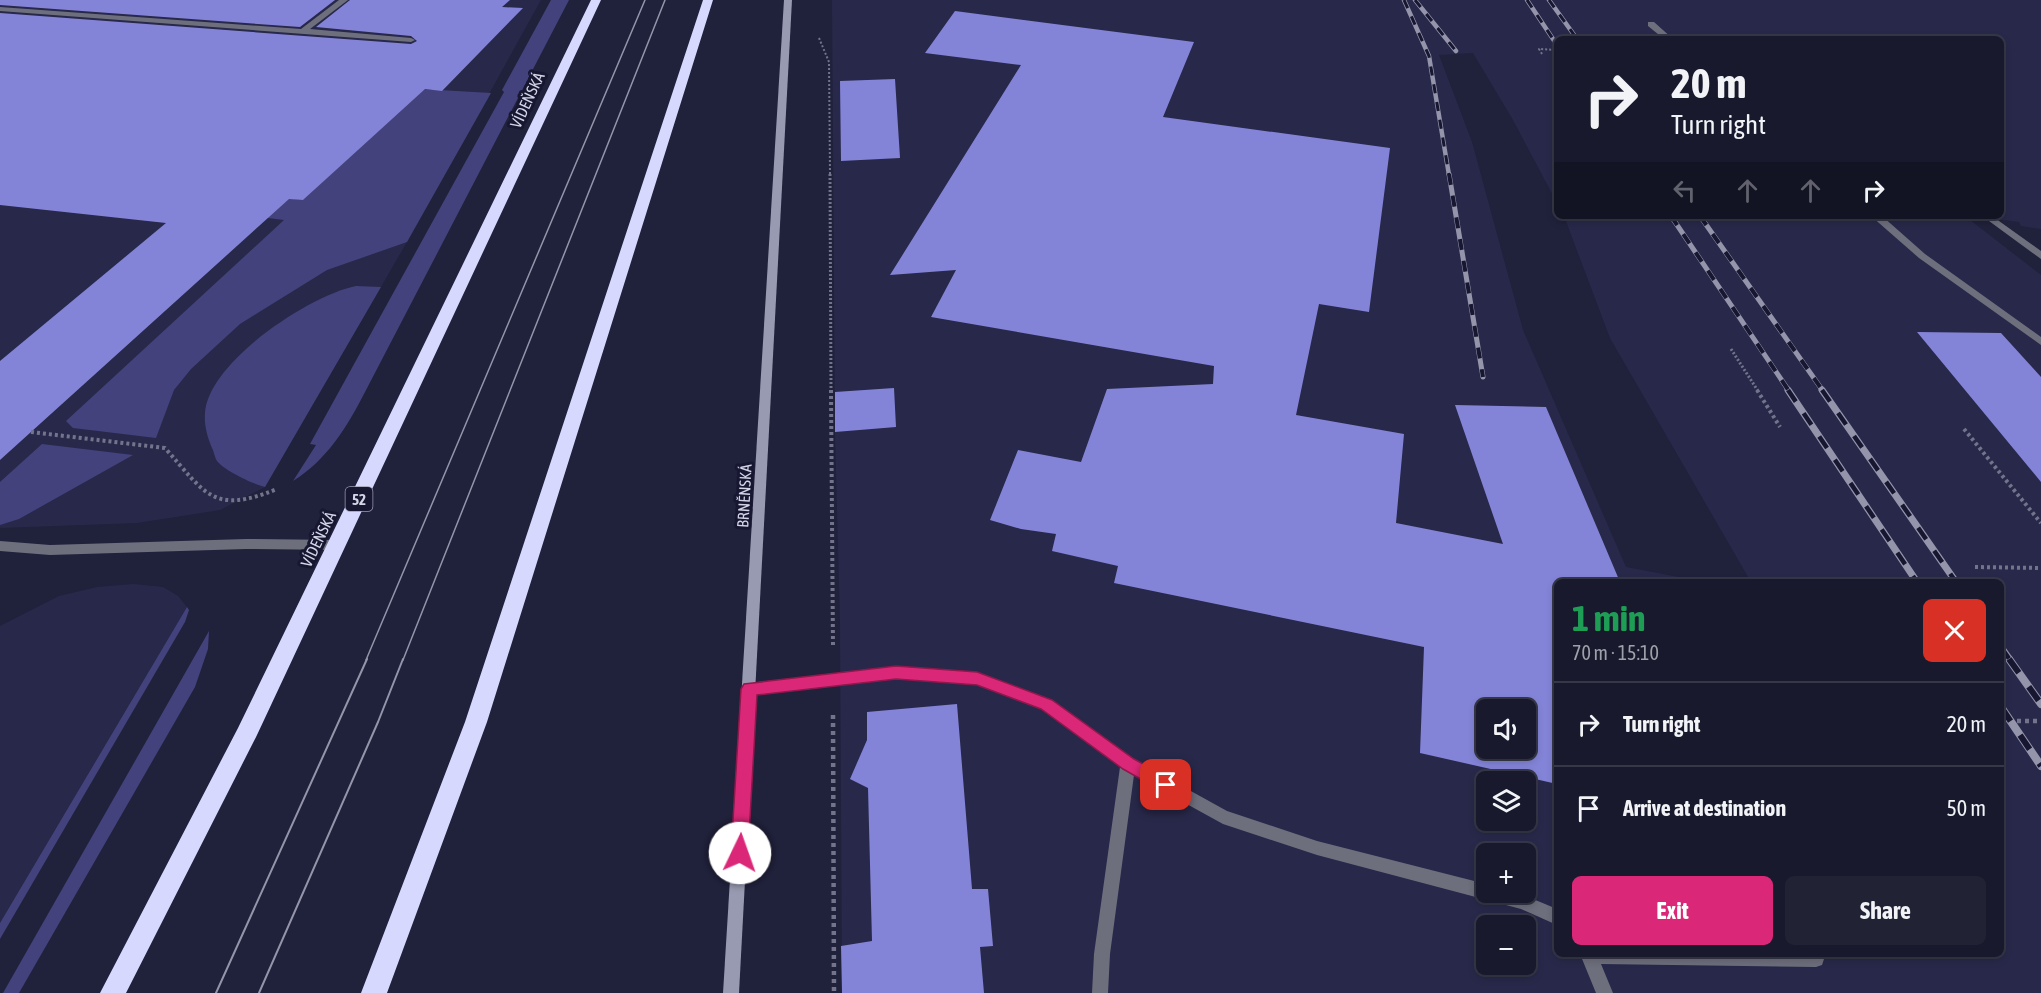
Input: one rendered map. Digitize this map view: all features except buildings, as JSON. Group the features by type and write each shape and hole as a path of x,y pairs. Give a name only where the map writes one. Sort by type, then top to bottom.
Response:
{"highway":[{"name":"VÍDEŇSKÁ","path":"113,993 246,735 596,0"},
{"path":"374,993 476,722 708,0"}],"street":[{"path":"303,32 344,0"},
{"name":"BRNĚNSKÁ","path":"731,993 788,0"},
{"path":"0,9 411,40"},
{"path":"1651,24 1665,36"},
{"path":"1879,219 1922,256 2041,342"},
{"path":"1992,219 2041,255"},
{"path":"0,546 50,550 246,544 337,545"},
{"path":"749,689 896,673 977,678 1046,704 1128,764 1223,817 1317,848 1476,889"},
{"path":"1100,993 1102,954 1128,764"},
{"path":"1524,903 1554,915"},
{"path":"1589,957 1605,993"},
{"path":"1702,957 1816,959"}],"path":[{"path":"816,30 829,62 834,993"},
{"path":"1542,54 1539,49 1554,50"},
{"path":"1731,349 1780,427"},
{"path":"1964,429 2041,523"},
{"path":"31,432 165,448 209,497 230,504 260,497 277,489"},
{"path":"1975,567 2041,568"},
{"path":"2004,721 2041,721"}],"shaded area":[{"path":"0,0 541,0 407,242 265,487 220,510 137,523 0,528"},
{"path":"551,0 569,0 358,405 326,453 293,481 316,445 310,444 504,92 502,90"},
{"path":"832,0 2041,0 2041,229 2021,226 2019,222 1996,219 2004,219 2004,36 1554,36 1554,197 1513,120 1473,53 1439,55 1472,142 1523,330 1626,567 1689,579 1554,579 1554,957 2004,957 2004,579 1749,579 1610,338 1565,219 1969,219 2041,275 2041,993 842,993"},
{"path":"422,89 491,93 407,242 327,270 240,324 191,369 174,390 156,438 73,428 66,421 284,220 236,214 258,195 303,200"},
{"path":"356,286 381,287 265,487 226,469 217,461 205,426 205,413 210,393 223,373 264,334 289,317 313,302"},
{"path":"42,444 133,455 19,519 0,525 0,482"},
{"path":"134,584 163,587 178,596 187,607 0,923 0,626 59,596 97,587"},
{"path":"187,607 189,610 185,622 0,939 0,923"},
{"path":"209,631 208,649 195,687 19,993 3,993"}],"tram line":[{"path":"366,660 645,0"},
{"path":"403,660 665,0"},
{"path":"216,993 367,659"},
{"path":"259,993 378,722 403,659"}],"railway":[{"path":"1404,0 1429,56 1449,175"},
{"path":"1415,0 1456,51"},
{"path":"1527,0 1554,40"},
{"path":"1549,0 1575,36"},
{"path":"1449,174 1483,377"},
{"path":"1673,219 1789,391"},
{"path":"1702,219 1823,391"},
{"path":"1788,390 1915,579"},
{"path":"1822,390 1954,579"},
{"path":"2004,651 2010,660"},
{"path":"2009,659 2041,704"},
{"path":"2004,711 2041,766"}],"route":[{"path":"740,853 749,689 896,673 977,678 1046,704 1128,764 1166,785"}]}
